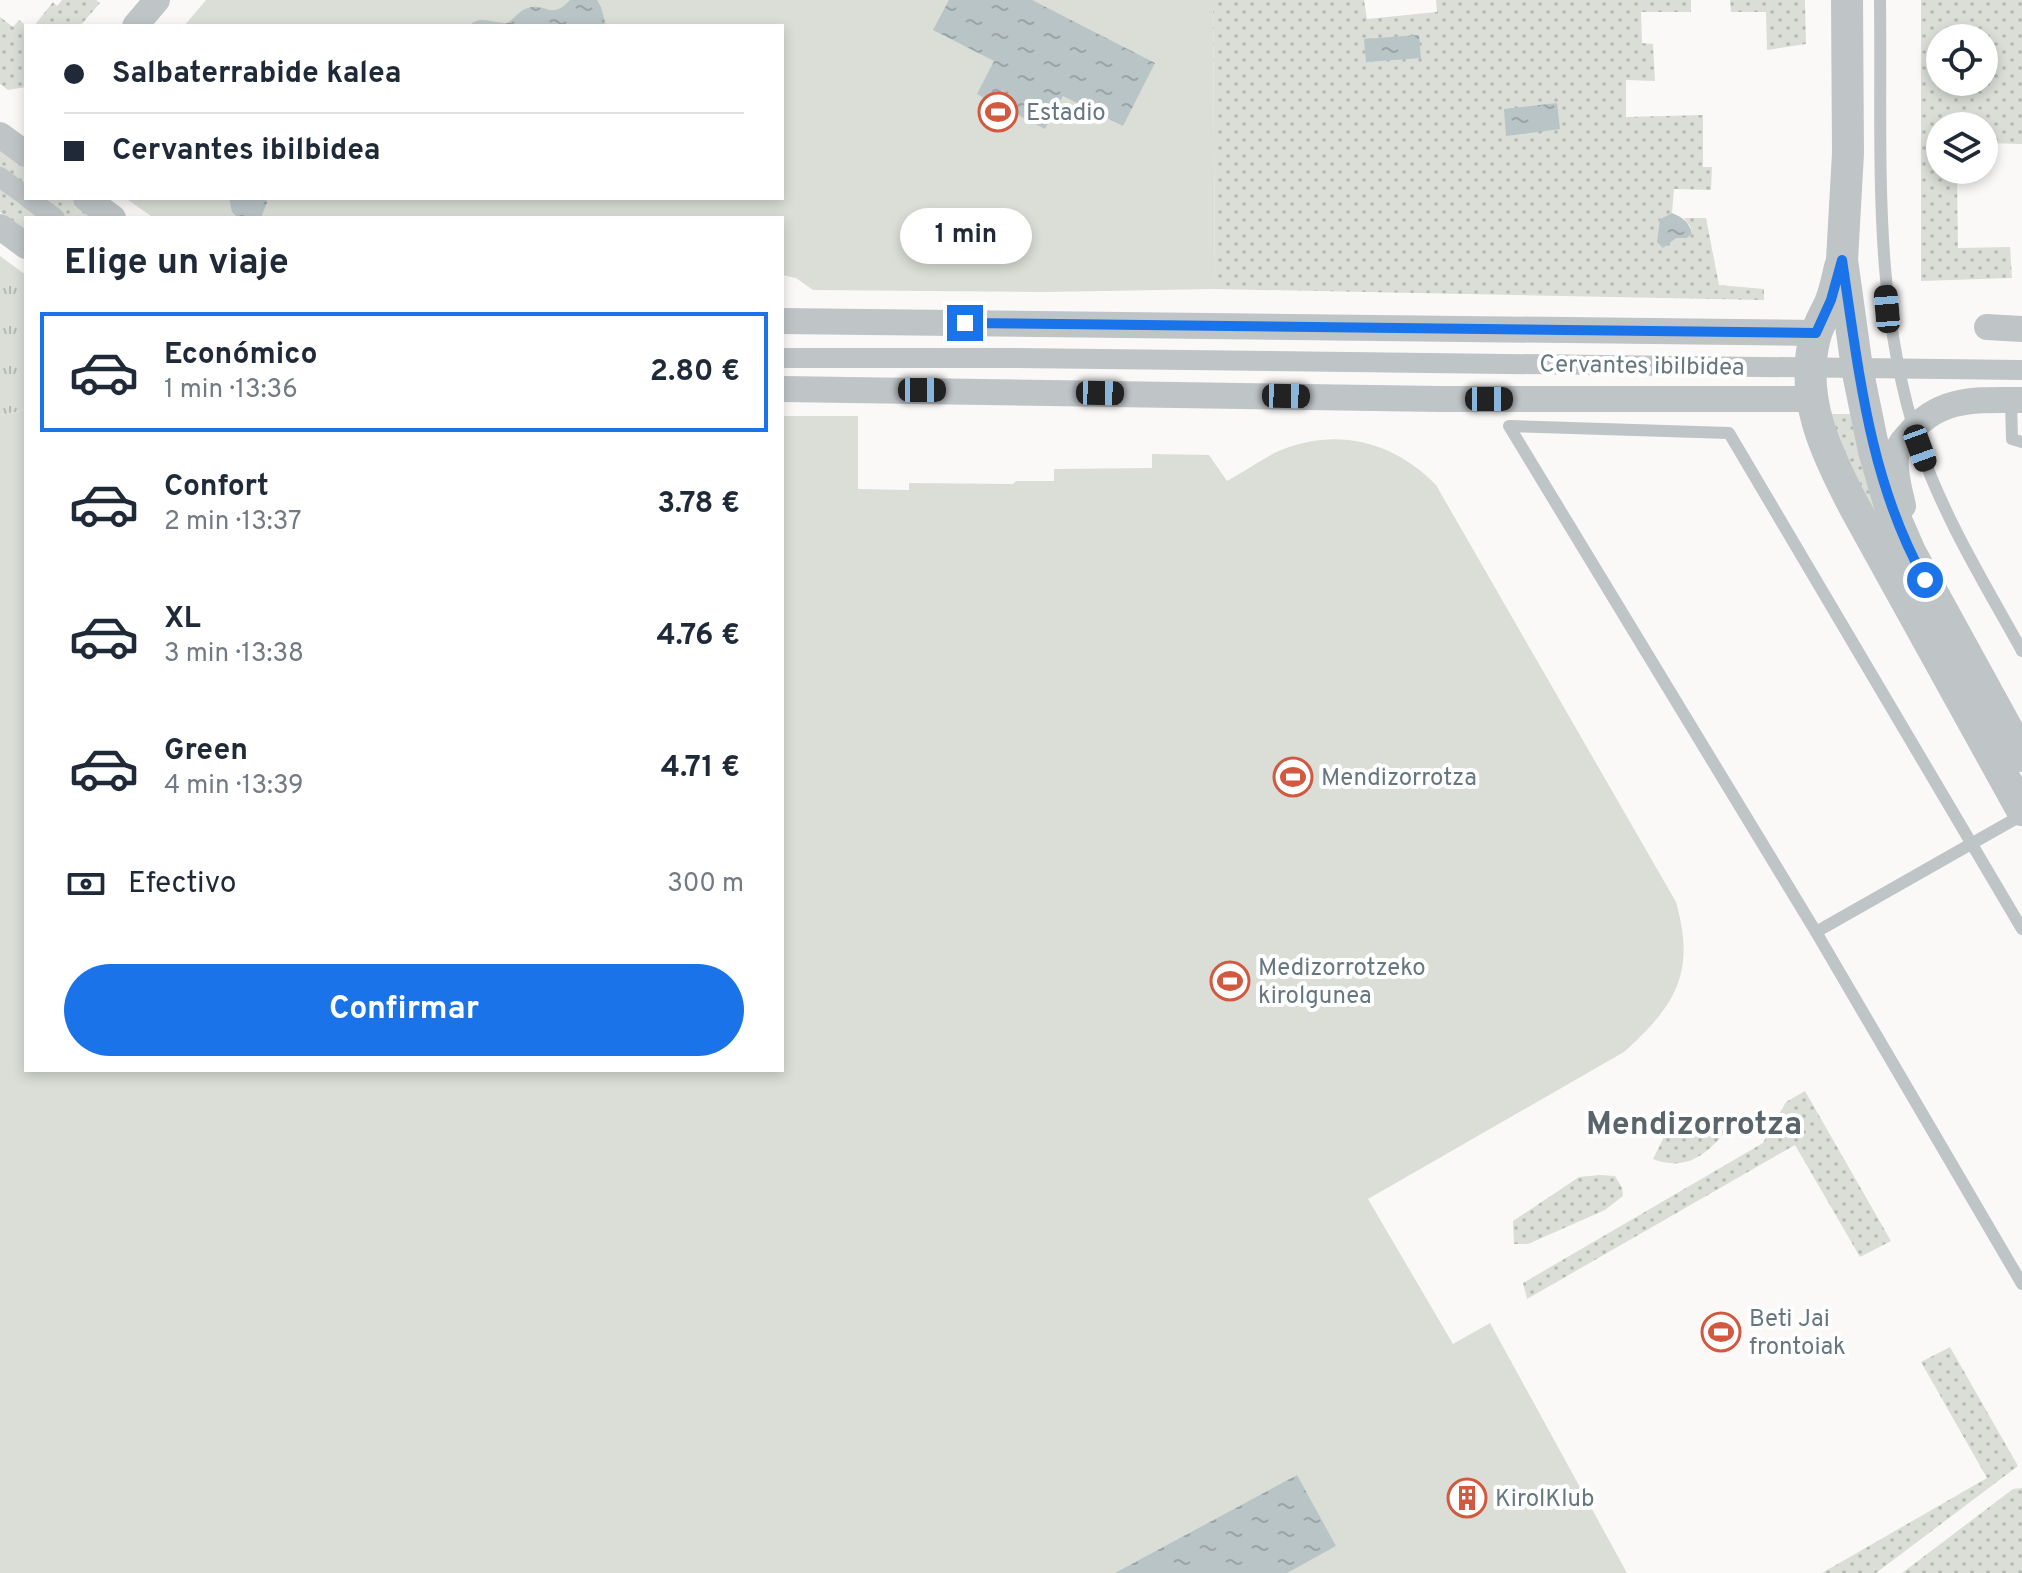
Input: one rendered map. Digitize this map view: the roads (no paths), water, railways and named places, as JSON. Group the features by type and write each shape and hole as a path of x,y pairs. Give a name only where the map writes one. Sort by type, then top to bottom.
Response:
{"street":[{"path":"137,24 157,0"},
{"path":"1847,0 1848,153 1842,260 1857,368 1882,482 1910,552 2019,754"},
{"path":"0,135 24,153"},
{"path":"0,177 24,195"},
{"path":"31,200 52,216"},
{"path":"89,200 110,216"},
{"path":"0,227 24,245"},
{"path":"1842,260 1831,300 1816,333 1810,367 1812,399 1819,430 1834,468 2022,813"},
{"name":"Cervantes ibilbidea","path":"784,321 1816,333"},
{"path":"1987,327 2022,329"},
{"name":"Cervantes ibilbidea","path":"784,358 2022,370"},
{"name":"Cervantes ibilbidea","path":"784,389 1459,399 1812,399"},
{"path":"1910,552 1896,458 1902,442 1913,428 1951,404 2017,400"}],"lane":[{"path":"1880,0 1883,239 1887,309 1898,369 1913,428 1951,522 2022,651"},
{"path":"2017,400 2012,439 2022,442"},
{"path":"2022,929 1729,433 1509,426 1816,932 2022,1284"},
{"path":"1816,932 2022,813"}],"water":[{"path":"570,0 597,0 605,24 471,24 482,20 507,23 525,9 553,10"},
{"path":"949,0 1032,0 1155,63 1123,126 1063,96 1045,129 977,94 994,61 933,30"},
{"path":"1419,35 1421,58 1366,62 1364,39"},
{"path":"1557,103 1560,129 1506,136 1504,109"},
{"path":"229,200 266,200 263,216 236,216"},
{"path":"1672,213 1685,220 1692,234 1687,238 1676,238 1663,248 1657,242 1660,219"},
{"path":"1297,1475 1336,1546 1287,1573 1115,1573"}],"place":[{"name":"Estadio","path":"998,112"},
{"name":"Mendizorrotza","path":"1293,777"},
{"name":"Medizorrotzeko kirolgunea","path":"1230,981"},
{"name":"Beti Jai frontoiak","path":"1721,1332"},
{"name":"KirolKlub","path":"1467,1498"}],"district":[{"name":"Mendizorrotza","path":"1694,1123"}]}
